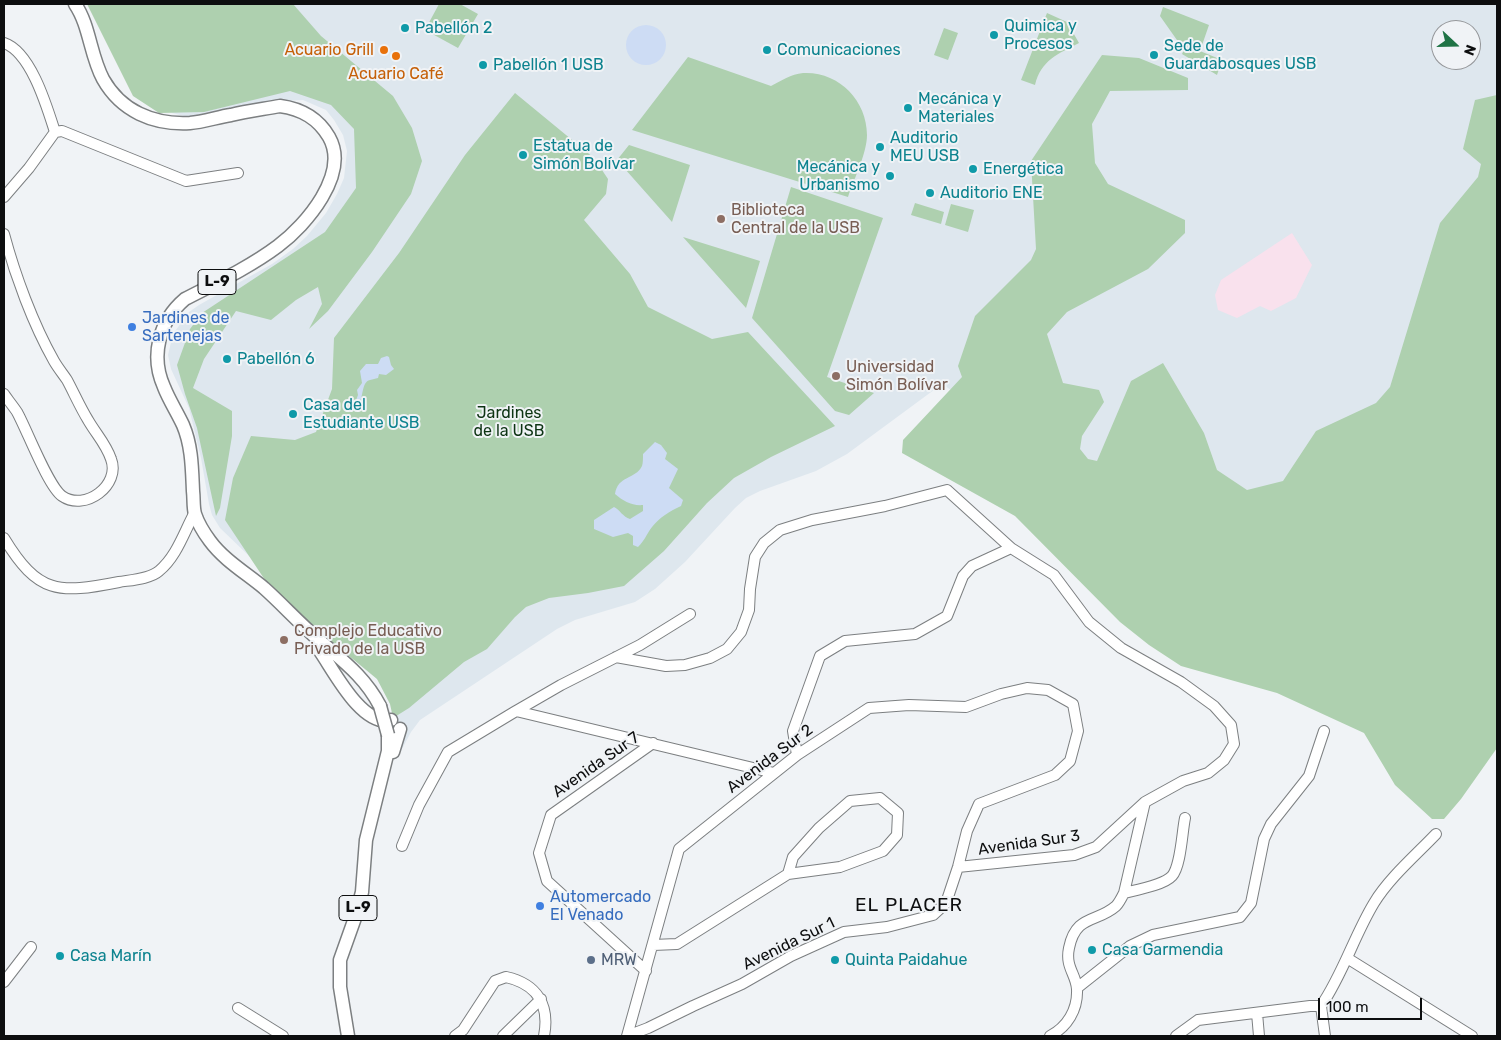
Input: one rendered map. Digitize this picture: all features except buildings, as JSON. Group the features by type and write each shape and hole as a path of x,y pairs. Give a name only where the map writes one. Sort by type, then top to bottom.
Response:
{"main road":[{"name":"L-9","path":"74,4 84,20 103,78 119,101 129,109 141,115 173,123 192,122 280,106 292,108 314,118 326,133 333,148 334,165 330,182 318,202 295,231 264,255 185,299 178,305 164,326 158,343 156,358 158,372 164,388 188,438 195,512 210,541 234,565 264,588 318,640 352,668 374,694 380,706 388,735 388,751 366,840 362,892 340,960 340,986 348,1036"},
{"path":"318,640 320,650 360,707 372,718 395,724 391,758 382,778"}],"street":[{"path":"4,42 9,44 25,61 40,85 56,132"},
{"path":"4,197 56,132 62,131 186,181 238,173"},
{"path":"4,234 33,318 54,362 103,441 112,461 114,476 106,486 90,500 79,502 62,496 52,483 16,411 4,394"},
{"path":"616,657 666,666 685,665 710,658 727,649 741,632 750,610 750,589 755,557 764,543 780,530 812,520 885,506 947,490 1011,548 972,566 964,576 947,616 915,634 845,642 820,656 793,731 797,755"},
{"path":"4,538 15,556 42,583 63,589 87,588 141,578 158,572 177,551 195,512"},
{"name":"Avenida Sur 3","path":"958,867 1074,855 1096,848 1145,802 1183,781 1208,773 1224,760 1234,744 1231,726 1214,706 1181,682 1115,643 1089,622 1054,575 1011,548"},
{"path":"402,846 419,805 448,752 561,685 640,645 690,614"},
{"name":"Avenida Sur 2","path":"627,1036 680,849 797,755 870,708 909,704 966,707 1001,694 1027,688 1048,690 1073,704"},
{"name":"Avenida Sur 1","path":"627,1036 742,984 791,956 844,932 887,926 933,914 946,903 967,831 979,804 1055,775 1070,760 1078,731 1073,704"},
{"path":"516,712 654,743 774,773"},
{"path":"1077,988 1130,946 1153,935 1240,917 1251,903 1264,839 1271,824 1309,776 1324,731"},
{"name":"Avenida Sur 7","path":"646,971 547,881 539,853 551,815 654,743"},
{"path":"653,945 677,944 788,874 840,867 882,851 897,835 898,813 880,798 850,801 819,828 793,857 788,874"},
{"path":"1050,1036 1061,1030 1074,1013 1077,988 1069,967 1069,948 1076,931 1086,920 1106,913 1117,905 1124,893 1145,802"},
{"path":"1124,893 1165,881 1172,876 1177,867 1184,818"},
{"path":"1325,1036 1321,1006 1329,994 1354,940 1375,901 1397,874 1436,834"},
{"path":"4,982 31,947"},
{"path":"1347,958 1472,1036"},
{"path":"455,1036 463,1030 486,992 495,981 506,977 523,982 541,999 545,1011 544,1036"},
{"path":"503,1036 541,999"},
{"path":"1176,1036 1198,1020 1321,1006"},
{"path":"238,1008 283,1036"},
{"path":"1258,1014 1259,1036"}],"shaded area":[{"name":"Universidad Simón Bolívar","path":"97,4 1497,4 1497,574 1410,588 1007,427 942,384 847,454 816,471 746,498 685,562 655,589 635,602 575,620 557,629 420,720 402,749 397,719 379,681 220,528 212,515 189,408 171,369 168,355 173,334 189,312 272,264 293,249 307,236 326,213 344,178 347,151 343,135 326,110 303,100 283,101 211,115 188,117 158,107"},
{"path":"1292,233 1312,265 1296,298 1271,311 1260,306 1237,318 1218,310 1215,295 1221,280"}],"green space":[{"path":"87,4 293,4 321,36 393,96 412,128 422,161 411,194 372,252 328,311 309,329 322,304 318,287 296,300 271,320 236,311 204,359 193,388 232,411 232,436 220,508 216,516 197,428 177,365 190,329 202,313 325,232 356,188 354,129 331,105 290,91 204,112 159,113 133,96"},
{"path":"439,4 460,4 478,14 458,48 425,30"},
{"path":"1163,7 1209,25 1200,51 1222,60 1217,75 1182,54 1184,50 1160,16"},
{"path":"1047,13 1067,22 1079,43 1051,59 1041,69 1035,85 1021,80"},
{"path":"944,28 958,33 948,60 934,55"},
{"path":"1102,55 1139,58 1188,78 1188,90 1110,91 1092,124 1095,163 1108,184 1185,220 1185,233 1148,269 1067,312 1047,334 1063,383 1099,390 1104,402 1082,436 1080,449 1088,459 1097,461 1131,381 1163,363 1204,433 1217,470 1247,490 1283,481 1316,431 1376,403 1390,387 1440,223 1478,177 1481,164 1463,149 1475,100 1497,95 1497,748 1461,799 1444,819 1432,819 1395,785 1364,733 1277,693 1181,666 1149,645 1120,622 1015,516 902,453 903,440 962,377 958,366 975,316 1031,260 1036,249 1031,161"},
{"path":"688,57 771,86 786,78 803,73 828,77 848,90 862,110 866,122 867,135 863,158 848,197 632,130"},
{"name":"Jardines de la USB","path":"515,93 594,158 608,179 606,194 584,220 630,274 648,307 712,339 748,332 835,426 771,457 734,478 707,503 664,551 624,586 549,598 526,607 487,649 464,662 409,708 393,718 390,704 377,679 275,595 225,520 233,478 251,436 295,440 316,432 332,389 334,338 399,253 465,155"},
{"path":"629,145 690,165 672,222 617,160"},
{"path":"791,187 883,218 827,377 874,393 849,415 835,411 752,318"},
{"path":"915,203 944,212 941,224 911,215"},
{"path":"951,204 974,210 968,232 945,225"},
{"path":"683,237 760,261 746,308"}],"water":[{"path":"650,25 657,28 663,34 666,45 665,53 657,62 650,65 642,65 635,62 627,53 626,41 629,34 638,26"},
{"path":"387,356 394,369 386,375 379,374 378,378 367,381 358,405 355,403 358,395 357,390 362,383 360,371 366,364 378,364 381,358"},
{"path":"655,442 661,445 667,453 665,459 678,469 669,488 683,500 681,506 655,523 638,547 633,545 633,536 628,533 613,537 594,529 594,520 614,507 630,519 643,511 643,505 635,505 615,494 623,480 639,470 642,465 643,454"}],"place":[{"name":"Pabellón 2","path":"405,28"},
{"name":"Quimica y Procesos","path":"994,35"},
{"name":"Acuario Grill","path":"384,50"},
{"name":"Comunicaciones","path":"767,50"},
{"name":"Sede de Guardabosques USB","path":"1154,55"},
{"name":"Acuario Café","path":"396,56"},
{"name":"Pabellón 1 USB","path":"483,65"},
{"name":"Mecánica y Materiales","path":"908,108"},
{"name":"Auditorio MEU USB","path":"880,147"},
{"name":"Estatua de Simón Bolívar","path":"523,155"},
{"name":"Energética","path":"973,169"},
{"name":"Mecánica y Urbanismo","path":"890,176"},
{"name":"Auditorio ENE","path":"930,193"},
{"name":"Biblioteca Central de la USB","path":"721,219"},
{"name":"Jardines de Sartenejas","path":"132,327"},
{"name":"Pabellón 6","path":"227,359"},
{"name":"Universidad Simón Bolívar","path":"836,376"},
{"name":"Casa del Estudiante USB","path":"293,414"},
{"name":"Complejo Educativo Privado de la USB","path":"284,640"},
{"name":"Automercado El Venado","path":"540,906"},
{"name":"Casa Garmendia","path":"1092,950"},
{"name":"Casa Marín","path":"60,956"},
{"name":"MRW","path":"591,960"},
{"name":"Quinta Paidahue","path":"835,960"}],"district":[{"name":"EL PLACER","path":"909,906"}]}
